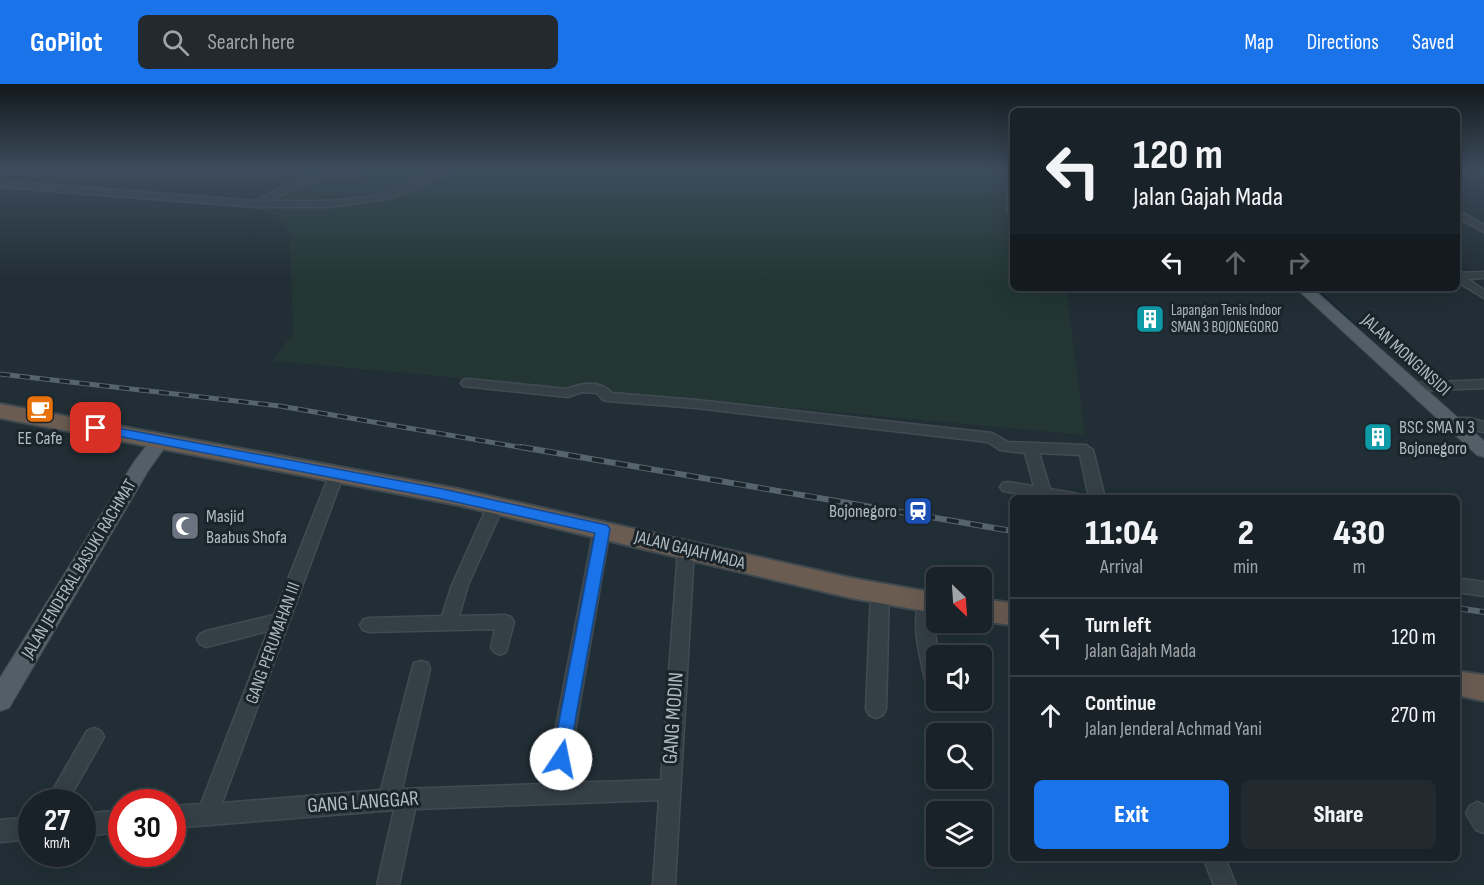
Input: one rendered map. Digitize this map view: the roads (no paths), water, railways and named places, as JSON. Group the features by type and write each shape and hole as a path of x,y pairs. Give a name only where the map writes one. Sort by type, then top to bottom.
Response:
{"highway":[{"name":"JALAN GAJAH MADA","path":"5,414 161,440 496,505 686,550 926,601"},
{"path":"992,611 1010,614"},
{"path":"1460,684 1484,688"}],"main road":[{"name":"JALAN MONGINSIDI","path":"1307,291 1461,423 1484,451"},
{"name":"JALAN JENDERAL BASUKI RACHMAT","path":"0,700 137,474 161,440"}],"street":[{"path":"1460,214 1484,229"},
{"path":"1460,276 1484,275"},
{"path":"1460,278 1484,295"},
{"path":"468,383 605,394 992,438 1005,447 1087,451 1096,495"},
{"path":"1419,387 1484,384"},
{"path":"1461,423 1484,428"},
{"path":"1031,449 1044,493"},
{"name":"GANG PERUMAHAN III","path":"208,813 337,473"},
{"path":"1008,487 1056,495"},
{"path":"448,623 460,585 496,505"},
{"path":"554,794 602,529"},
{"name":"GANG MODIN","path":"663,885 686,550"},
{"path":"1460,586 1484,589"},
{"path":"876,709 880,593"},
{"path":"206,639 281,621"},
{"path":"369,625 505,622 500,647"},
{"path":"926,624 928,645"},
{"path":"388,885 398,800 421,669"},
{"path":"64,789 94,737"},
{"name":"GANG LANGGAR","path":"186,815 398,800 668,790"},
{"path":"0,831 18,829"},
{"path":"1216,861 1225,885"}],"waterway":[{"path":"1317,291 1320,294"},
{"path":"1319,292 1382,350"}],"railway":[{"path":"0,374 280,406 530,449"},
{"path":"521,447 1010,531"},
{"path":"1460,609 1484,612"}],"place":[{"name":"Lapangan Tenis Indoor SMAN 3 BOJONEGORO","path":"1150,319"},
{"name":"EE Cafe","path":"40,409"},
{"name":"BSC SMA N 3 Bojonegoro","path":"1378,437"},
{"name":"Bojonegoro","path":"918,511"},
{"name":"Masjid Baabus Shofa","path":"185,526"}]}
